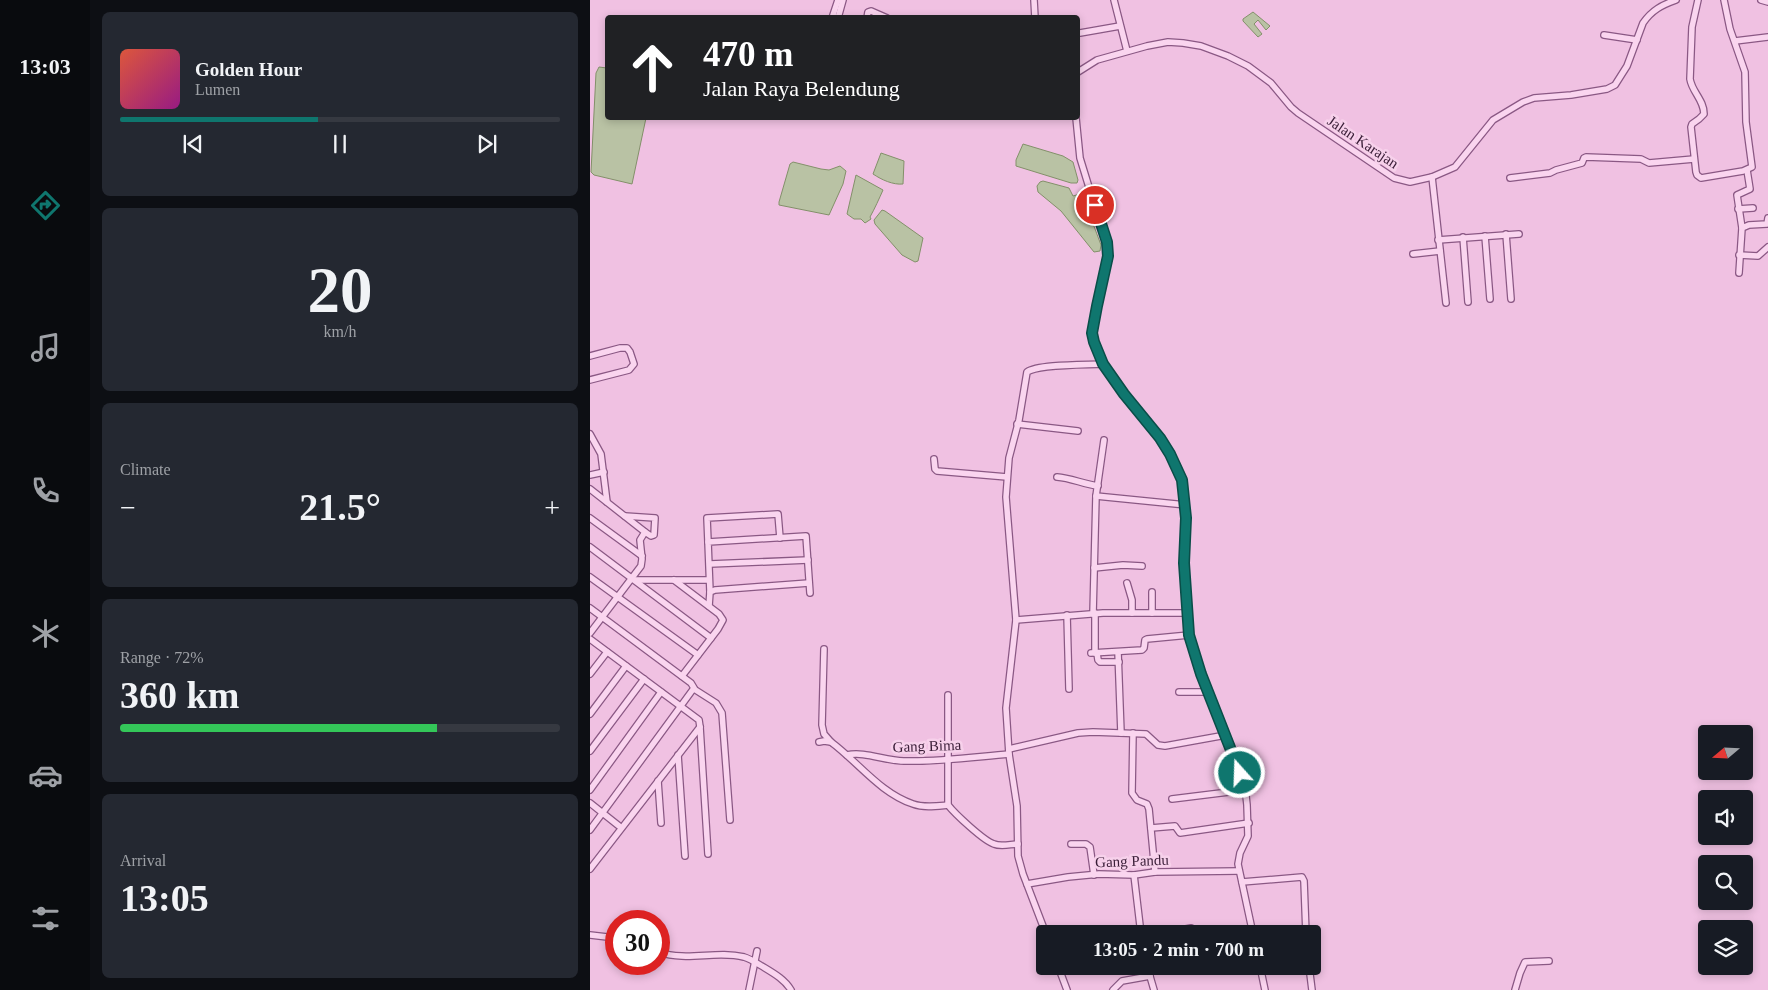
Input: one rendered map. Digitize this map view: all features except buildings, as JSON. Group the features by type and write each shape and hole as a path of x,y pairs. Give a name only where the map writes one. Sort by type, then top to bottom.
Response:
{"street":[{"path":"833,15 838,0"},
{"path":"839,15 843,0"},
{"path":"1034,0 1035,15"},
{"path":"1114,0 1127,51"},
{"name":"Jalan Karajan","path":"1080,71 1097,60 1168,42 1201,46 1228,56 1263,76 1298,113 1394,178 1410,182 1432,177 1455,167 1493,120 1523,102 1534,98 1571,95 1615,85 1627,66 1643,24 1659,6 1676,0"},
{"path":"1698,0 1692,27 1690,79 1692,87 1703,104 1704,114 1691,127 1697,175 1701,178 1747,170 1752,167 1746,122 1747,81 1726,16 1724,0"},
{"path":"1761,0 1768,2"},
{"path":"868,15 868,12 871,11 880,15"},
{"path":"1080,33 1120,26"},
{"path":"1604,35 1637,40"},
{"path":"1735,41 1768,37"},
{"path":"1076,120 1080,158 1108,249 1092,333 1103,364 1124,394 1160,438 1182,480 1186,505 1184,563 1189,635 1201,674 1236,759 1245,790 1249,823 1248,840 1238,858 1239,872 1251,925"},
{"path":"1510,178 1548,174 1582,163 1586,157 1641,159 1649,163 1694,159"},
{"path":"1738,273 1742,228 1737,195 1750,189 1747,170"},
{"path":"1432,177 1446,302"},
{"path":"1738,210 1753,208"},
{"path":"1742,228 1748,225 1766,224 1768,218"},
{"path":"1506,234 1511,299"},
{"path":"1438,240 1519,234"},
{"path":"1485,236 1490,299"},
{"path":"1463,237 1468,302"},
{"path":"1739,255 1758,256 1768,248"},
{"path":"1413,254 1440,250"},
{"path":"590,356 627,348 634,364 628,370 590,380"},
{"path":"1043,925 1019,862 1017,806 1009,752 1006,708 1016,620 1006,497 1009,458 1019,420 1028,370 1103,364"},
{"path":"1017,424 1078,431"},
{"path":"590,434 601,454 607,502"},
{"path":"1104,440 1096,496 1094,568 1095,653 1100,662 1119,662"},
{"path":"590,451 598,449"},
{"path":"934,459 937,471 1007,477"},
{"path":"590,475 604,472"},
{"path":"1056,477 1069,478 1080,483 1098,486"},
{"path":"590,489 645,532 652,536 654,535 658,518 625,516"},
{"path":"1096,496 1186,505"},
{"path":"708,606 710,564 707,518 778,514 780,538"},
{"path":"590,518 642,556"},
{"path":"590,633 617,598 635,579 642,564 640,540 645,532"},
{"path":"708,542 806,536 810,594"},
{"path":"590,547 711,638"},
{"path":"710,564 808,560"},
{"path":"1094,568 1124,565 1142,566"},
{"path":"590,577 698,655"},
{"path":"635,579 709,580"},
{"path":"674,580 719,614 723,620 722,624 682,676"},
{"path":"710,592 715,590 809,583"},
{"path":"1127,584 1132,600 1132,613"},
{"path":"1152,592 1152,613"},
{"path":"590,608 682,676 692,684 694,689 716,702 722,714 730,820"},
{"path":"1016,620 1094,613 1188,613"},
{"path":"1067,615 1069,689"},
{"path":"1095,653 1144,650 1145,640 1189,635"},
{"path":"590,639 699,720 708,854"},
{"path":"824,649 822,724 824,734 887,790 907,801 922,806 948,805"},
{"path":"590,674 607,652"},
{"path":"1118,652 1121,733"},
{"path":"590,714 626,666"},
{"path":"590,751 644,679"},
{"path":"590,830 694,689"},
{"path":"590,790 661,692"},
{"path":"1179,692 1209,692"},
{"path":"948,695 948,805 974,830 993,844 1018,844"},
{"path":"590,869 700,727"},
{"name":"Gang Bima","path":"847,755 856,754 895,761 947,759 1009,752 1064,735 1093,732 1133,733"},
{"path":"1155,872 1148,806 1145,802 1134,798 1132,793 1133,733 1146,734 1158,745 1165,746 1226,735"},
{"path":"819,742 831,742"},
{"path":"678,755 685,856"},
{"path":"658,781 660,823"},
{"path":"1172,799 1245,790"},
{"path":"590,803 619,826"},
{"path":"1151,828 1175,826 1181,832 1249,823"},
{"path":"1071,844 1086,844 1090,847 1094,875"},
{"name":"Gang Pandu","path":"1027,884 1094,875 1134,875 1155,872 1239,872"},
{"path":"1134,875 1140,925"},
{"path":"1242,882 1302,877 1304,881 1306,925"},
{"path":"590,934 605,936"},
{"path":"749,990 757,951"},
{"path":"670,955 678,957 734,956 754,962 783,980 791,990"},
{"path":"1515,990 1525,962 1548,962"},
{"path":"1061,975 1066,990"},
{"path":"1262,975 1264,990"},
{"path":"1310,975 1312,990"},
{"path":"1112,990 1122,981 1150,976 1154,990"}],"shaded area":[{"path":"1253,12 1270,26 1266,30 1258,20 1254,24 1262,34 1258,37 1243,21"},
{"path":"599,67 605,68 605,120 646,120 632,184 594,175 591,172 596,73"},
{"path":"1023,144 1063,156 1073,162 1078,180 1077,183 1071,183 1016,166 1016,160"},
{"path":"881,153 904,161 903,184 888,182 873,174"},
{"path":"793,162 829,170 840,166 846,171 843,184 829,215 779,205 790,164"},
{"path":"856,175 883,190 870,217 871,219 865,223 861,219 854,219 847,214"},
{"path":"1043,181 1069,188 1073,196 1080,194 1083,197 1101,245 1100,251 1094,252 1061,211 1038,192 1037,186"},
{"path":"882,210 923,238 918,261 915,262 902,255 875,224 874,220"}],"route":[{"path":"1095,205 1107,242 1108,256 1092,333 1094,342 1103,364 1124,394 1160,438 1182,480 1186,505 1184,563 1189,635 1201,674 1240,773"}]}
